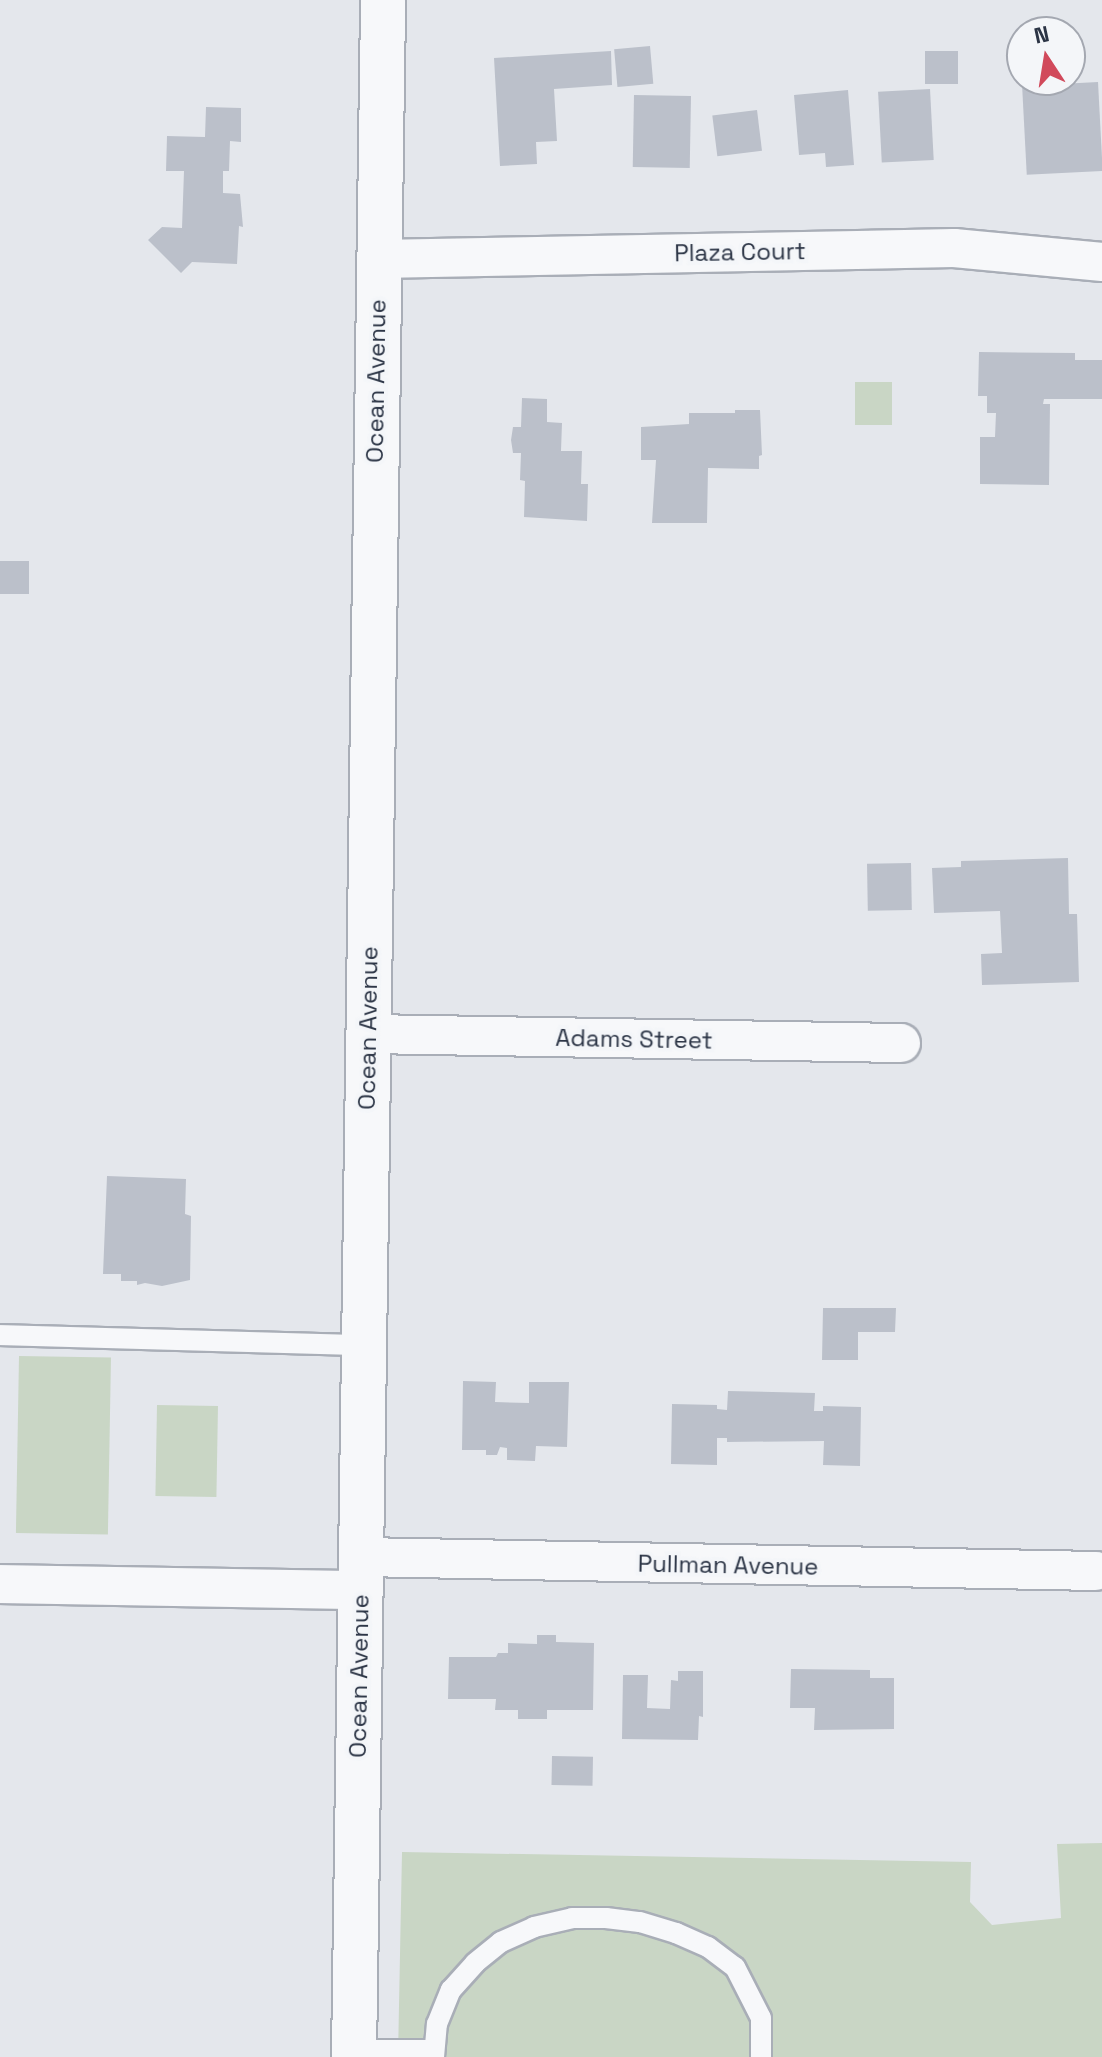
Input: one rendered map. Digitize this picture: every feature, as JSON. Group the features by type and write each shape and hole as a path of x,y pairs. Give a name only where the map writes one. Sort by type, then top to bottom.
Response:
{"street":[{"name":"Ocean Avenue","path":"354,2054 383,0"},
{"name":"Plaza Court","path":"378,259 954,248 1102,262"},
{"name":"Adams Street","path":"368,1034 901,1043"},
{"name":"Pullman Avenue","path":"0,1584 360,1574 1096,1571"}],"lane":[{"path":"0,1335 364,1345"},
{"path":"354,2054 433,2054 437,2024 451,1990 475,1963 501,1942 534,1927 572,1918 606,1918 640,1922 676,1933 708,1947 735,1967 761,2018 761,2057"}],"green space":[{"path":"855,382 892,382 892,425 855,425"},
{"path":"19,1356 111,1358 108,1535 16,1533"},
{"path":"157,1405 218,1406 216,1497 155,1496"},
{"path":"1102,1843 1102,2057 398,2057 402,1852 971,1862 970,1902 992,1925 1061,1918 1057,1844"}],"building":[{"path":"650,46 653,84 617,87 614,49"},
{"path":"611,51 612,85 554,89 557,141 536,142 537,164 500,166 494,58"},
{"path":"925,51 958,51 958,84 925,84"},
{"path":"1098,82 1102,171 1027,175 1023,96 1086,96 1086,83"},
{"path":"930,89 934,160 882,163 878,92"},
{"path":"848,90 854,165 826,167 825,153 799,155 794,95"},
{"path":"634,95 691,96 690,168 633,167"},
{"path":"206,107 241,108 241,142 230,141 229,171 223,171 223,193 240,194 243,227 239,226 237,264 192,262 181,273 148,240 162,227 182,228 184,171 166,171 167,136 205,137"},
{"path":"757,110 762,151 717,156 712,115"},
{"path":"979,352 1075,353 1075,360 1102,360 1102,399 1044,399 1043,404 1050,404 1049,485 980,484 980,437 995,437 996,413 987,413 987,396 978,396"},
{"path":"522,398 547,399 547,422 562,423 561,451 582,451 581,484 588,484 587,521 524,517 525,481 520,480 521,453 513,453 511,440 513,427 521,427"},
{"path":"735,410 760,410 762,455 759,456 759,469 708,468 707,523 652,523 656,460 641,460 641,427 689,424 689,413 735,413"},
{"path":"0,561 29,561 29,594 0,594"},
{"path":"1068,858 1069,914 1077,914 1079,982 982,985 981,954 1002,953 1000,911 934,913 932,868 961,867 961,861"},
{"path":"911,863 912,910 868,911 867,864"},
{"path":"107,1176 186,1179 185,1214 191,1216 190,1280 162,1286 137,1285 137,1281 121,1281 121,1274 103,1274"},
{"path":"823,1308 896,1308 895,1332 858,1332 858,1360 822,1360"},
{"path":"463,1381 496,1382 495,1402 529,1403 529,1382 569,1382 567,1447 536,1446 535,1461 507,1460 507,1448 500,1447 497,1455 486,1455 486,1450 462,1450"},
{"path":"728,1391 815,1393 814,1411 823,1411 823,1406 861,1407 860,1466 823,1465 824,1441 727,1442 727,1438 717,1438 717,1465 671,1464 672,1404 717,1405 717,1409 727,1410"},
{"path":"537,1635 556,1635 556,1642 594,1643 593,1710 547,1710 547,1719 518,1719 518,1710 495,1710 496,1699 448,1699 449,1657 496,1657 498,1653 508,1653 508,1643 537,1644"},
{"path":"791,1669 870,1670 870,1678 894,1678 894,1729 814,1730 815,1708 790,1708"},
{"path":"678,1671 703,1671 703,1717 699,1716 698,1740 622,1739 623,1675 648,1675 647,1708 670,1709 671,1680 678,1681"},
{"path":"552,1756 593,1757 592,1786 551,1785"}]}
